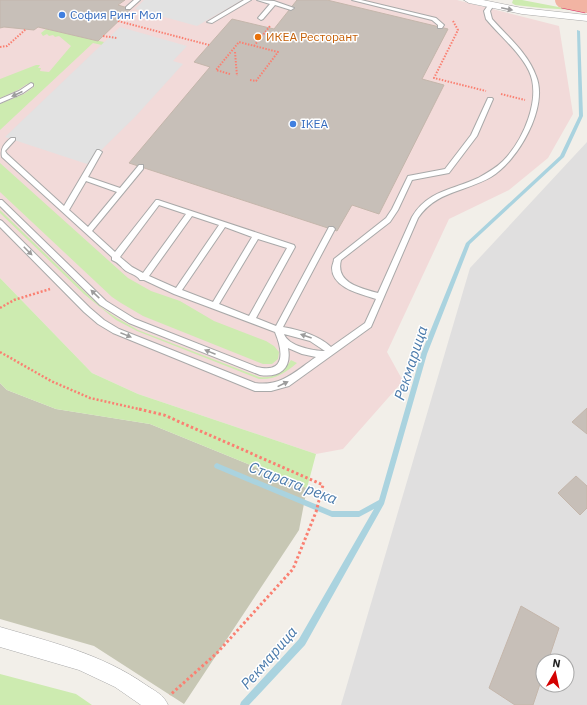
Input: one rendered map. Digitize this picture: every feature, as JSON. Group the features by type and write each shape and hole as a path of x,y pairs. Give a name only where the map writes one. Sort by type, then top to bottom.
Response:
{"highway":[{"path":"563,0 587,4"}],"street":[{"path":"469,0 522,12 568,15 587,18"},
{"path":"0,637 81,661 122,680 158,705"}],"lane":[{"path":"128,8 137,0"},
{"path":"210,22 248,0"},
{"path":"260,0 291,8"},
{"path":"355,0 434,19 441,25 440,27"},
{"path":"261,18 274,3"},
{"path":"0,223 101,322 116,331 246,384 264,389 274,388 286,383 368,325 415,217 422,207 436,196 479,180 497,169 513,154 525,136 536,103 538,94 537,86 531,69 489,19 487,11 491,5"},
{"path":"0,100 21,92 31,85"},
{"path":"381,297 347,285 340,279 336,273 335,265 338,259 388,220 395,210 410,178 447,171 474,136 490,99"},
{"path":"13,139 4,147 2,151 4,155 115,258 129,269 143,278 251,320 278,330 294,332 312,338 320,342 328,353"},
{"path":"65,211 99,152"},
{"path":"88,232 141,167"},
{"path":"84,178 121,191"},
{"path":"0,202 103,303 132,321 246,367 264,372 278,370 285,362 286,353 278,330 330,229"},
{"path":"115,258 158,202 291,247 251,320"},
{"path":"143,278 190,213"},
{"path":"177,292 223,224"},
{"path":"214,306 257,236"},
{"path":"282,340 289,346 310,353 328,353"}],"path":[{"path":"118,21 208,46"},
{"path":"254,46 269,28"},
{"path":"0,47 8,46 26,29"},
{"path":"458,30 434,78 492,92"},
{"path":"103,36 117,38"},
{"path":"230,74 216,70 239,42 278,52 256,82 250,80"},
{"path":"235,52 238,76"},
{"path":"499,94 527,101"},
{"path":"0,308 14,300 50,288"},
{"path":"0,352 51,381 90,398 164,415 234,447 321,483 322,485 316,512 293,569 223,646 184,684 158,705"}],"shaded area":[{"path":"0,0 457,0 559,26 573,114 548,158 509,190 449,219 387,352 403,381 343,449 316,454 138,394 92,373 0,278"},
{"path":"144,0 242,0 197,26 135,9"},
{"path":"120,27 187,46 173,61 183,64 135,117 87,164 5,137"},
{"path":"587,142 587,705 341,705 470,268"},
{"path":"0,383 7,390 56,409 150,424 307,488 299,530 184,704 94,646 0,619"}],"green space":[{"path":"513,0 522,0 574,10 515,5 512,3"},
{"path":"46,29 104,42 102,45 93,43 0,130 0,104 24,94 35,86 27,84 0,98 0,79 36,65 40,65 38,68 41,68 40,71 49,72 71,46 59,36 49,36 47,34 43,36 41,33"},
{"path":"0,163 128,278 151,291 180,301 214,321 266,341 274,346 279,352 278,359 272,364 263,364 143,316 112,297 0,192"},
{"path":"0,210 102,308 138,330 259,377 269,377 278,374 291,360 297,363 280,375 259,379 137,331 116,320 84,294 0,213"},
{"path":"0,278 92,373 138,394 316,454 307,488 150,424 56,409 7,390 0,383"},
{"path":"0,674 76,694 92,705 0,705"}],"building":[{"name":"София Ринг Мол","path":"0,0 125,0 118,5 131,9 98,41 38,27 34,30 4,27 0,28"},
{"name":"IKEA","path":"297,0 327,0 448,29 422,79 444,85 379,214 352,205 337,231 129,163 210,67 194,62 232,19 274,29"},
{"path":"587,408 587,434 572,422"},
{"path":"576,476 587,486 587,508 580,515 558,493"},
{"path":"521,606 559,628 551,653 535,653 535,693 537,693 533,705 515,705 489,688"}],"waterway":[{"name":"Рекмарица","path":"382,502 424,354 468,243 562,157 581,116 578,31"},
{"name":"Старата река","path":"217,466 332,514 359,514 382,502"},
{"name":"Рекмарица","path":"244,705 302,642 382,502"}],"place":[{"name":"София Ринг Мол","path":"62,15"},
{"name":"ИКЕА Ресторант","path":"258,37"},
{"name":"IKEA","path":"293,124"}]}
